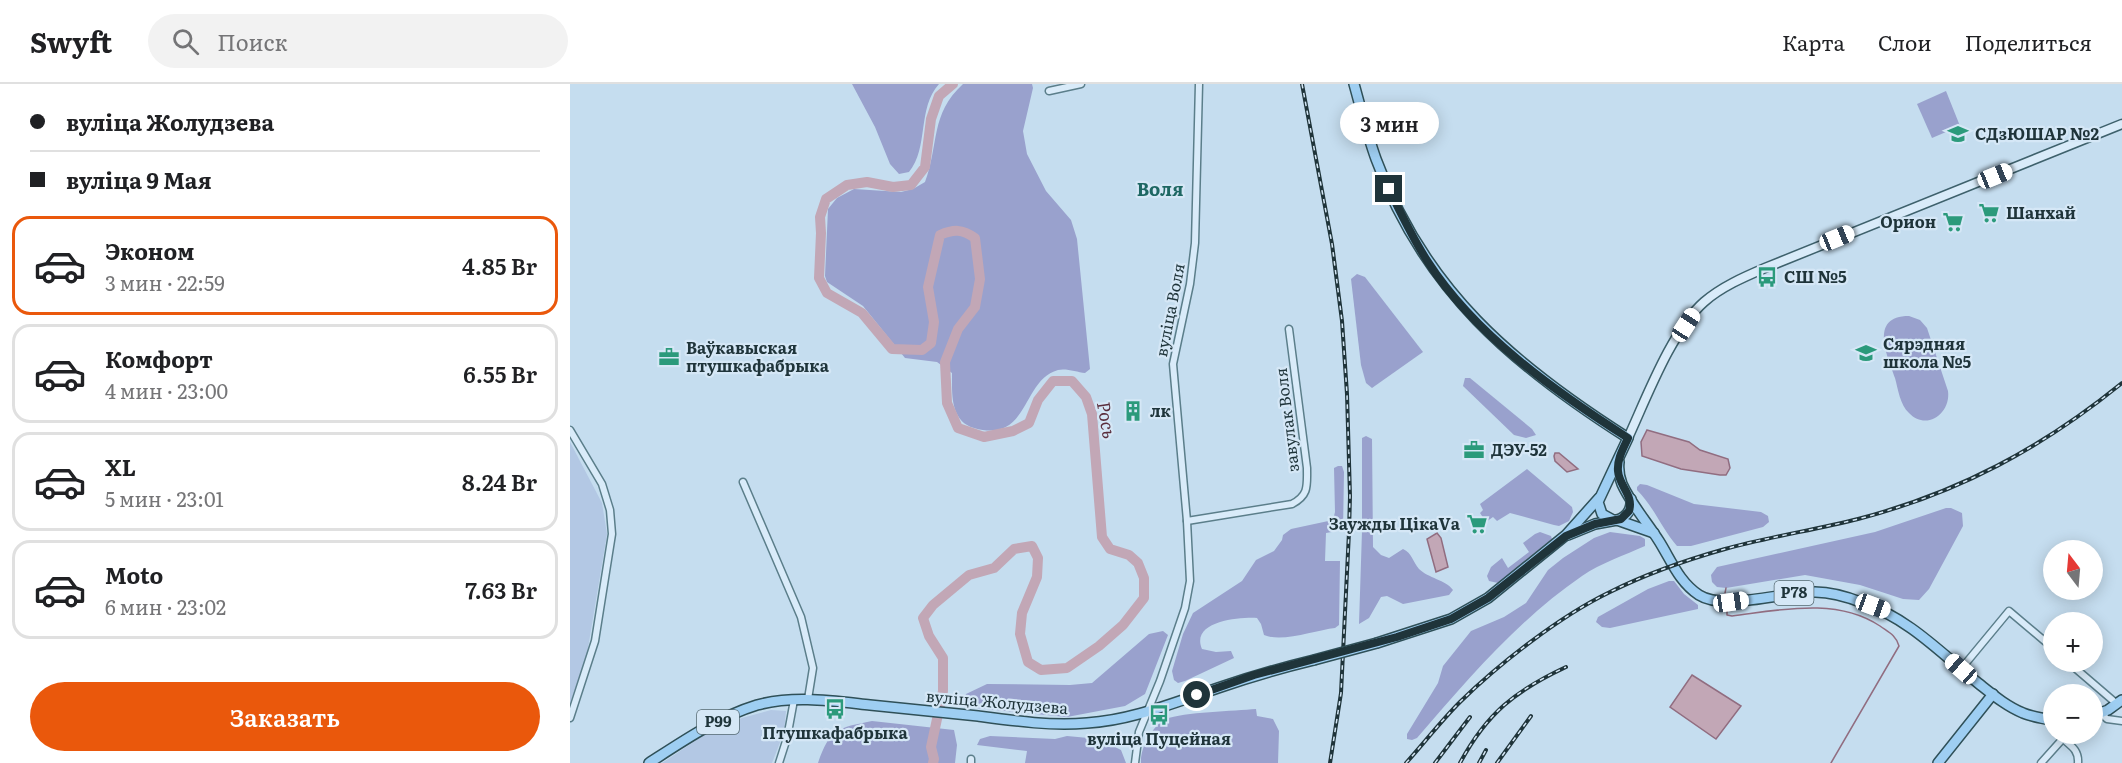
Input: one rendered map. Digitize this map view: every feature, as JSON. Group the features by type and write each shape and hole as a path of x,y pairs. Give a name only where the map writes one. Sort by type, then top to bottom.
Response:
{"main road":[{"path":"1354,84 1376,158 1389,189 1410,232 1434,270 1475,319 1508,352 1549,385 1628,438"},
{"path":"1654,533 1602,514 1598,506 1599,496 1619,459 1660,368 1694,312 1703,303 1719,291 1758,271 2122,124"},
{"name":"Р78","path":"1619,459 1619,474 1628,495 1687,586 1709,600 1731,602 1788,593 1817,592 1840,596 1885,611 1912,628 1993,694"},
{"path":"1599,496 1610,487 1619,487 1628,495 1629,511 1624,517 1615,520"},
{"name":"Р99","path":"1566,536 1599,496"},
{"name":"Р99","path":"1566,536 1595,524 1615,520"},
{"name":"вуліца Жолудзева","path":"649,763 688,738 738,711 780,700 808,699 1052,725 1112,721 1146,712 1254,675 1377,643 1451,619 1488,598 1566,536"},
{"path":"1938,763 1993,694 2024,713 2043,718"},
{"path":"2103,711 2119,702"}],"street":[{"path":"1049,91 1081,84"},
{"name":"вуліца Воля","path":"1135,763 1139,732 1160,681 1185,608 1190,581 1173,364 1190,284 1195,243 1199,84"},
{"name":"завулак Воля","path":"1187,521 1292,504 1305,494 1307,468 1290,328"},
{"path":"570,430 602,484 610,510 612,534 595,642 570,718"},
{"path":"743,482 801,617 813,668 808,699"},
{"path":"1961,669 2009,611 2043,640"},
{"path":"2080,672 2119,702"},
{"path":"779,763 787,738 794,700"},
{"path":"2103,717 2122,721"},
{"path":"2041,763 2056,744"},
{"path":"2070,744 2078,754 2078,763"}],"shaded area":[{"path":"852,84 939,84 928,104 919,152 909,172 899,174 890,164 875,127"},
{"path":"963,84 1032,84 1023,131 1027,154 1046,191 1071,220 1077,239 1090,369 1085,373 1058,370 1046,376 1015,419 1006,427 992,431 974,428 960,419 954,406 952,373 937,362 905,358 863,306 827,282 825,276 828,209 837,198 854,189 901,192 913,189 925,182 940,118 952,95"},
{"path":"1946,91 1960,126 1932,138 1917,104"},
{"path":"1357,274 1365,277 1423,352 1372,388 1366,383 1361,365 1351,279"},
{"path":"1909,316 1920,320 1927,328 1948,391 1946,407 1930,420 1916,418 1903,406 1886,349 1885,330 1889,323 1896,318"},
{"path":"1465,378 1470,378 1532,429 1536,435 1526,438 1514,435 1463,386"},
{"path":"1647,430 1689,442 1700,450 1728,459 1730,468 1726,475 1720,475 1681,469 1642,456 1641,442"},
{"path":"1366,436 1372,439 1373,547 1381,555 1389,558 1403,549 1419,569 1453,590 1449,595 1403,604 1387,596 1381,597 1369,618 1359,624 1362,438"},
{"path":"570,442 602,503 607,534 586,660 570,703"},
{"path":"1555,453 1559,453 1578,469 1567,472 1555,461"},
{"path":"1342,466 1344,472 1343,530 1326,533 1325,561 1340,561 1339,625 1335,628 1280,638 1264,635 1257,618 1240,618 1219,623 1203,632 1200,640 1202,649 1216,652 1231,651 1234,658 1185,681 1178,683 1174,680 1172,671 1183,634 1193,613 1242,581 1256,560 1274,551 1283,535 1291,529 1333,520 1335,512 1334,468"},
{"path":"1527,469 1572,507 1573,512 1569,521 1559,526 1510,513 1497,521 1493,517 1486,522 1480,513 1483,510 1480,504"},
{"path":"1640,484 1694,504 1761,512 1768,516 1769,522 1763,527 1691,546 1677,546 1637,490"},
{"path":"1946,508 1962,513 1963,526 1929,589 1919,600 1903,599 1860,585 1805,575 1726,588 1717,587 1712,582 1711,575 1717,567 1875,532"},
{"path":"1540,532 1551,536 1552,539 1498,583 1489,581 1487,576 1491,567 1502,558 1508,568 1529,552 1523,543"},
{"path":"1610,532 1640,536 1645,539 1645,546 1597,567 1559,593 1495,651 1417,738 1407,739 1407,734 1438,683 1443,666 1471,631 1504,617 1526,603 1548,570 1594,538"},
{"path":"1437,533 1441,538 1448,567 1436,572 1427,539"},
{"path":"1674,581 1684,594 1698,605 1698,609 1610,628 1602,627 1596,622 1598,617 1648,589"},
{"path":"1163,631 1168,635 1145,694 1125,706 1067,717 966,707 963,702 966,694 987,684 1092,683 1149,634"},
{"path":"1692,675 1741,706 1716,739 1670,707"},
{"path":"1256,709 1257,716 1273,719 1279,731 1278,763 1141,763 1148,738 1166,719 1196,713"},
{"path":"771,710 786,711 784,732 772,763 662,763 710,731 742,718"},
{"path":"872,721 954,730 957,745 955,763 818,763 831,736 843,728"},
{"path":"990,736 1055,739 1067,736 1099,739 1121,750 1126,763 1025,763 1027,751 977,745 980,739"}],"waterway":[{"name":"Рось","path":"933,763 931,747 943,691 943,658 929,636 923,618 933,605 969,575 994,568 1014,549 1032,546 1038,558 1037,577 1022,613 1020,634 1028,662 1041,670 1067,668 1099,646 1123,625 1144,598 1144,578 1138,563 1129,555 1110,549 1102,537 1092,414 1086,397 1072,381 1053,381 1038,400 1029,423 1013,431 984,437 958,428 947,403 945,362 958,329 975,307 980,279 975,238 958,231 940,235 928,287 934,322 931,343 922,350 892,349 862,313 827,293 819,278 820,217 826,199 847,185 867,182 893,187 911,185 925,167 931,119 939,96 953,84"},
{"path":"1725,593 1726,588"},
{"path":"1727,611 1727,615 1732,616 1808,608 1845,611 1880,626 1896,639 1899,646 1831,763"}],"railway":[{"path":"1302,84 1332,244 1342,321 1347,394 1349,532 1341,693 1330,763"},
{"path":"1406,763 1453,709 1493,672 1531,641 1591,602 1638,579 1696,558 1742,545 1858,519 1930,496 1964,482 2030,448 2122,383"},
{"path":"1460,763 1481,730 1504,705 1532,685 1566,667"},
{"path":"1497,763 1531,716"},
{"path":"1435,763 1470,717"},
{"path":"1479,763 1486,750"}],"place":[{"name":"СДзЮШАР №2","path":"1958,134"},
{"name":"Шанхай","path":"1989,213"},
{"name":"Орион","path":"1953,222"},
{"name":"СШ №5","path":"1767,277"},
{"name":"Сярэдняя школа №5","path":"1866,353"},
{"name":"Ваўкавыская птушкафабрыка","path":"669,357"},
{"name":"лк","path":"1133,411"},
{"name":"ДЭУ-52","path":"1474,450"},
{"name":"Заужды ЦікаVа","path":"1477,524"},
{"name":"Птушкафабрыка","path":"835,709"},
{"name":"вуліца Пуцейная","path":"1159,715"}],"district":[{"name":"Воля","path":"1160,190"}],"route":[{"path":"1197,695 1254,675 1397,637 1451,619 1488,598 1566,536 1595,524 1621,519 1629,511 1631,503 1629,495 1622,483 1618,468 1619,459 1628,438 1549,385 1508,352 1475,319 1429,264 1389,189"}]}
